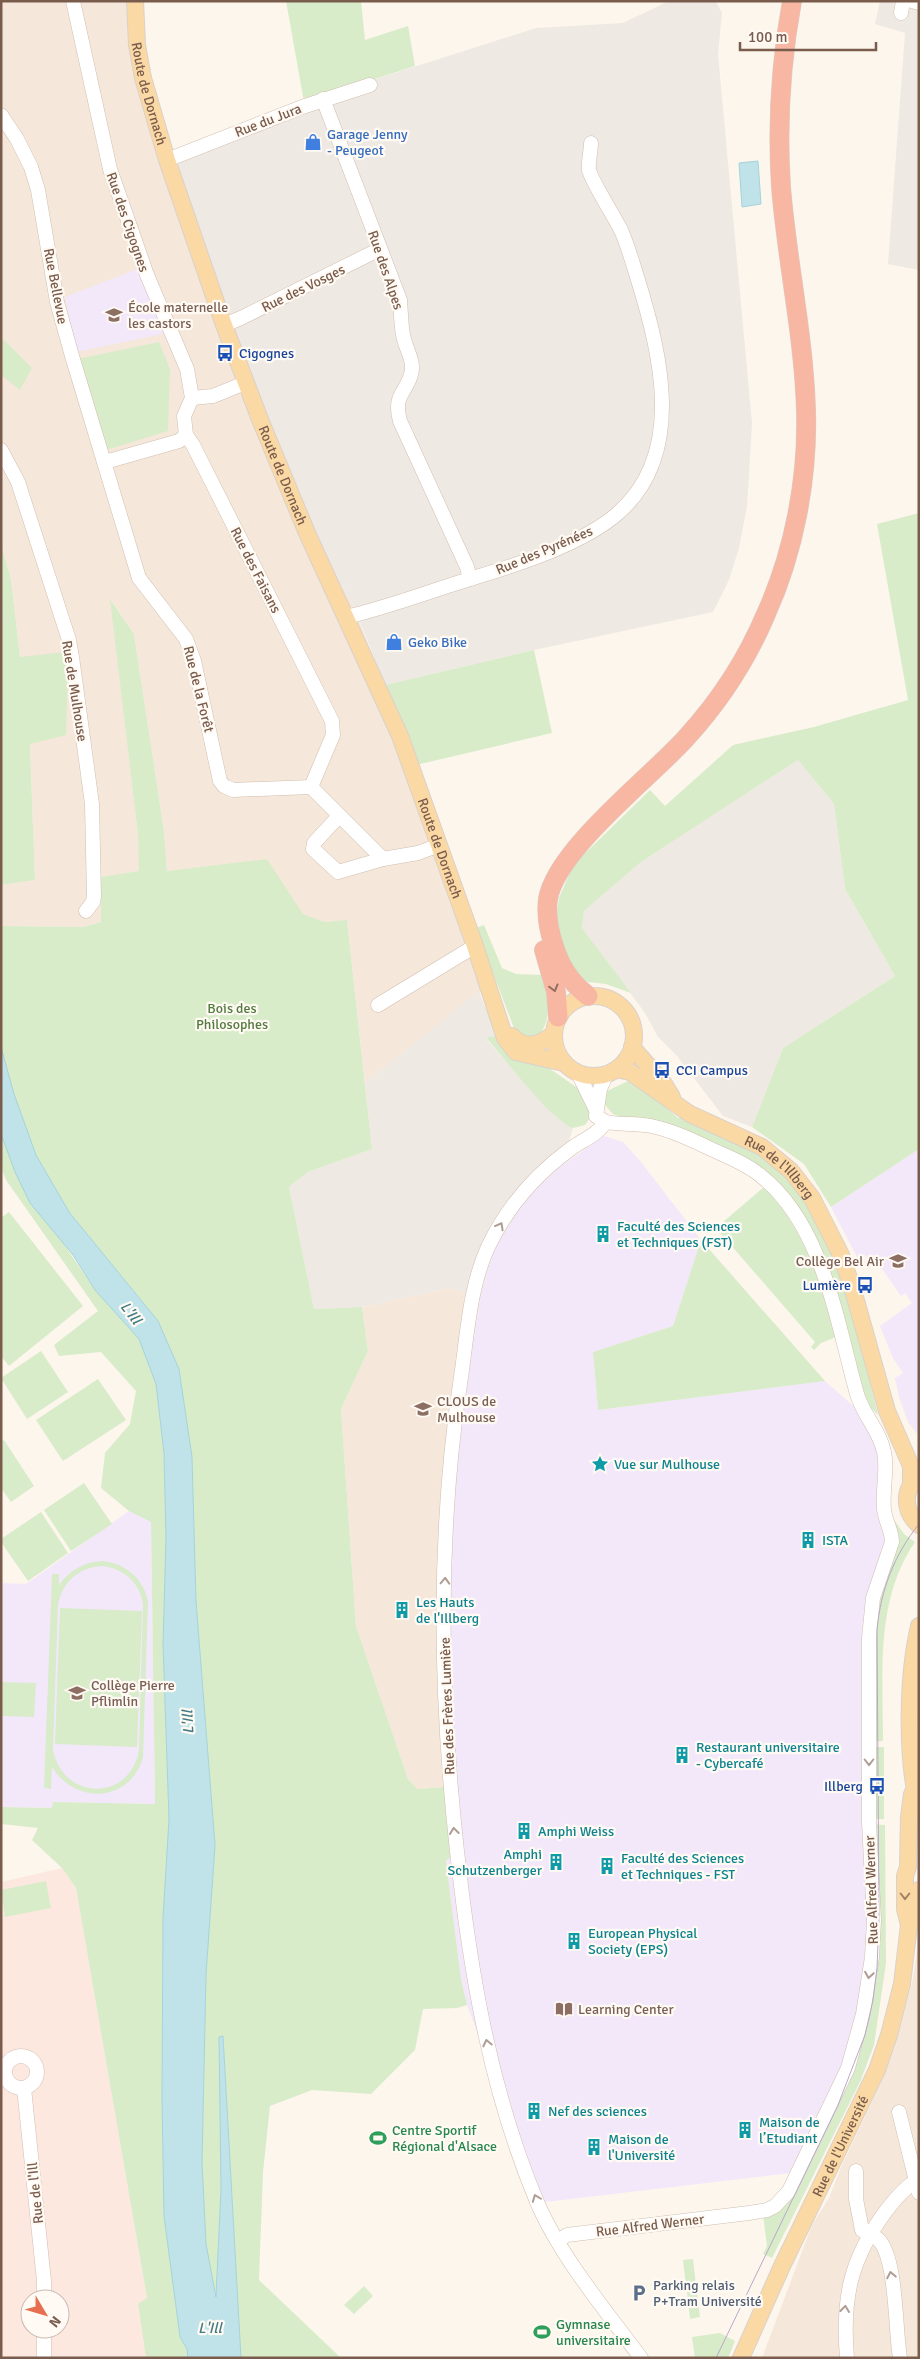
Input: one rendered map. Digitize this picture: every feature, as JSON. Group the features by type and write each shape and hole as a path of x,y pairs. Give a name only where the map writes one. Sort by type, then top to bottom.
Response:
{"highway":[{"path":"556,1025 557,998 543,948 541,932 552,887 572,854 687,738 733,679 768,612 796,524 806,452 806,412 803,365 781,187 780,136 784,62 792,1"},
{"path":"548,907 551,935 560,964 569,980 588,996"}],"main road":[{"name":"Route de Dornach","path":"135,1 137,45 143,78 167,160 224,325 245,383 307,533 400,736 497,1009"},
{"path":"588,996 608,998 626,1012 633,1031 632,1048 628,1056 612,1071 596,1076 578,1073 564,1063 529,1055 511,1048 505,1038 497,1009 510,1033 522,1044 540,1043 556,1025 566,1007 576,1000 588,996"},
{"path":"556,1025 556,1049 564,1063"},
{"path":"632,1048 664,1084 674,1101"},
{"name":"Rue de l'Illberg","path":"612,1071 630,1072 690,1114 755,1143 791,1171 819,1210 847,1272 872,1350 883,1398 896,1431"},
{"path":"896,1431 919,1457"},
{"path":"896,1431 915,1480 907,1494 907,1505 910,1516 919,1525"},
{"path":"919,1626 911,1694 913,1790 909,1817 908,1867 919,1885"},
{"path":"913,1790 919,1810"},
{"name":"Rue de l'Université","path":"908,1867 905,1876 904,1909 909,1925"},
{"name":"Rue de l'Université","path":"741,2358 782,2266 877,2070 889,2035 902,1984 909,1925 916,1911 919,1890"}],"street":[{"name":"Rue des Cigognes","path":"73,1 110,169 147,275 187,369 192,398 184,416 186,435"},
{"path":"912,1 919,2"},
{"name":"Rue du Jura","path":"167,160 323,100 370,85"},
{"name":"Rue des Alpes","path":"323,100 400,300 403,334 412,367 411,375 398,398 397,410 467,567 470,579"},
{"name":"Rue Bellevue","path":"1,115 17,139 31,167 38,190 57,302 105,462"},
{"name":"Rue des Pyrénées","path":"346,617 507,568 564,545 600,526 617,514 631,500 653,463 659,435 663,396 659,359 646,308 622,232 590,170 591,143"},
{"name":"Rue des Vosges","path":"224,325 242,318 380,249"},
{"path":"192,398 213,396 245,383"},
{"path":"105,462 179,440 186,435"},
{"name":"Rue des Faisans","path":"186,435 332,721 333,735 311,787"},
{"name":"Rue de Mulhouse","path":"1,450 18,482 70,648 92,804 94,896 86,911"},
{"name":"Rue de la Forêt","path":"105,462 140,578 186,639 194,661 220,781 224,786 233,790 311,787"},
{"path":"311,787 383,858"},
{"path":"339,816 314,844 313,850 338,872 383,858 418,853 439,845"},
{"path":"378,1005 473,941"},
{"path":"599,1116 600,1089 612,1071"},
{"path":"578,1073 599,1116"},
{"name":"Rue Alfred Werner","path":"558,2241 567,2236 749,2213 767,2210 775,2206 789,2191 836,2096 848,2068 858,2035 872,1957 874,1920 870,1846 870,1618 878,1579 889,1550 892,1534 884,1509 884,1452 876,1431 859,1401 834,1301 803,1228 782,1197 768,1181 741,1163 661,1129 599,1116"},
{"name":"Rue des Frères Lumière","path":"599,1116 599,1131 570,1149 530,1183 512,1206 488,1248 472,1310 450,1453 444,1610 444,1684 450,1796 462,1906 477,2002 508,2124 538,2205 558,2241 595,2297 642,2358"},
{"name":"Rue de l'Ill","path":"24,2088 43,2289"},
{"path":"847,2358 844,2318 852,2275 861,2250 890,2206 918,2184 899,2112"},
{"path":"856,2171 856,2199 862,2230 879,2240 886,2250 893,2282 896,2337 900,2358"},
{"path":"44,2339 44,2358"}],"shaded area":[{"path":"1,1 142,1 148,65 174,155 323,558 352,602 495,980 365,1083 347,921 325,922 302,914 267,860 167,871 164,831 134,634 111,600 138,835 140,871 101,878 101,922 83,927 1,926 1,885 35,880 30,744 11,579 1,544"},
{"path":"669,1 716,2 722,13 718,54 752,423 747,507 739,548 729,580 713,612 534,650 385,685 352,602 323,558 256,392 174,155 304,102 536,28 623,23"},
{"path":"880,1 919,1 919,270 888,264 905,33 875,24"},
{"name":"École maternelle les castors","path":"140,268 167,333 76,352 65,297"},
{"path":"798,760 834,804 845,889 895,976 783,1048 752,1127 723,1116 677,1056 658,1037 645,1013 582,928 584,911 641,862"},
{"path":"479,991 495,1037 486,1039 559,1120 573,1128 561,1166 536,1189 494,1250 480,1297 450,1288 362,1307 314,1309 289,1187 308,1172 372,1149 365,1083"},
{"path":"604,1136 623,1142 641,1162 701,1240 673,1326 593,1352 598,1410 825,1381 860,1412 879,1450 880,1501 877,1515 886,1539 868,1592 863,1630 862,1703 868,1937 865,1976 843,2069 791,2173 545,2202 539,2197 467,2005 461,1979 446,1861 453,1855 449,1606 458,1446 480,1297 494,1250 520,1208 536,1189 561,1166"},
{"name":"Collège Bel Air","path":"919,1149 919,1436 908,1422 899,1397 895,1378 903,1373 893,1358 880,1326 912,1303 905,1293 901,1296 876,1260 877,1256 869,1261 865,1255 858,1259 831,1207"},
{"path":"450,1288 480,1297 458,1446 444,1787 416,1789 408,1779 356,1626 341,1409 368,1351 362,1307"},
{"name":"Collège Pierre Pflimlin","path":"129,1511 151,1522 155,1804 53,1802 53,1808 1,1807 1,1583 26,1584"},
{"path":"62,1868 76,1888 147,2298 138,2305 146,2358 1,2358 1,1882"},
{"path":"919,1939 919,2358 762,2358 812,2225 829,2198 842,2165 881,2083 894,2049 912,1983"}],"green space":[{"path":"286,1 361,1 365,40 408,26 415,66 304,102"},
{"path":"1,337 32,368 20,390 1,375"},
{"path":"159,342 170,369 168,431 106,450 78,359"},
{"path":"919,513 919,1149 831,1207 804,1164 752,1127 783,1048 895,976 845,889 834,804 798,760 641,862 584,911 582,928 631,993 606,984 588,982 573,971 555,925 559,898 573,865 650,790 665,806 733,745 814,727 908,700 877,524"},
{"path":"1,544 11,579 20,657 65,652 68,679 66,735 30,744 35,880 1,885"},
{"name":"Bois des Philosophes","path":"110,599 134,634 164,831 167,871 267,859 303,914 325,922 347,920 372,1149 308,1172 289,1187 314,1309 362,1307 368,1351 341,1409 356,1626 408,1779 417,1789 444,1787 453,1855 446,1861 461,1979 467,2005 457,2008 423,2009 415,2050 371,2094 312,2090 270,2106 263,2172 259,2280 341,2358 241,2358 223,2036 219,2037 221,2189 216,2300 206,2244 202,2163 206,1975 215,1845 196,1601 192,1457 179,1369 158,1321 69,1212 36,1155 14,1094 1,1047 1,926 83,927 101,922 101,877 139,871 138,835"},
{"path":"534,650 552,733 416,765 385,685"},
{"path":"484,925 502,968 516,974 544,975 548,1005 547,1020 540,1034 528,1040 514,1028 476,928"},
{"path":"483,1003 502,1042 543,1064 579,1089 589,1109 589,1119 585,1125 573,1128 563,1123 528,1088 486,1038 495,1036"},
{"path":"628,1081 640,1085 678,1118 681,1117 767,1158 801,1193 842,1273 878,1415 864,1401 845,1323 768,1176 613,1114 604,1104 605,1092"},
{"path":"1,1134 15,1172 95,1290 139,1339 156,1384 164,1453 166,1539 163,1644 169,1819 163,1918 162,2098 164,2216 180,2337 187,2349 188,2358 146,2358 138,2304 147,2298 76,1888 62,1868 32,1840 38,1828 1,1824 1,1807 52,1808 53,1802 155,1804 151,1522 129,1511 101,1488 105,1453 130,1424 136,1391 101,1352 59,1356 54,1345 98,1311 6,1180 1,1167"},
{"path":"764,1187 778,1203 801,1238 818,1277 836,1337 821,1343 814,1350 811,1347 815,1342 716,1228"},
{"path":"9,1212 83,1306 9,1366 1,1356 1,1218"},
{"path":"701,1240 825,1381 598,1410 593,1352 673,1326"},
{"path":"41,1351 68,1392 27,1419 1,1378"},
{"path":"98,1379 126,1420 63,1461 36,1420"},
{"path":"4,1440 34,1486 11,1502 1,1488 1,1442"},
{"path":"84,1483 112,1524 71,1551 44,1510"},
{"path":"41,1512 68,1553 28,1581 1,1542 1,1539"},
{"path":"895,1521 904,1534 915,1542 902,1564 893,1588 887,1613 883,1664 883,1741 872,1742 872,1629 893,1523"},
{"path":"103,1561 119,1565 138,1579 148,1601 143,1758 136,1773 126,1784 114,1791 101,1794 88,1793 74,1788 62,1779 52,1767 51,1789 44,1788 52,1574 59,1574 59,1585 78,1568 90,1563","holes":["103,1566 124,1573 134,1583 143,1603 139,1750 133,1767 123,1779 110,1786 96,1789 82,1786 69,1779 59,1767 53,1750 58,1605 63,1589 73,1577 86,1569 94,1567"]},
{"path":"60,1608 142,1611 137,1747 55,1744"},
{"path":"1,1682 36,1683 34,1717 1,1716"},
{"path":"875,1747 884,1747 884,1819 876,1819"},
{"path":"873,1824 885,1825 886,1963 874,2045 860,2082 772,2258 763,2254 767,2246 763,2215 777,2211 864,2026"},
{"path":"46,1881 51,1908 5,1917 1,1890"},
{"path":"693,2259 696,2285 686,2286 683,2260"},
{"path":"364,2286 373,2296 354,2314 344,2305"},
{"path":"697,2291 700,2317 690,2319 687,2292"},
{"path":"720,2333 735,2341 728,2358 695,2358 692,2337"}],"water":[{"path":"758,161 761,204 742,207 739,163"},
{"name":"L'Ill","path":"1,1047 14,1094 36,1155 69,1212 158,1321 179,1369 192,1457 196,1601 215,1845 206,1975 202,2163 206,2244 216,2297 221,2189 219,2037 223,2036 241,2358 188,2358 187,2349 180,2337 164,2216 162,2098 163,1918 169,1819 163,1644 166,1539 164,1453 156,1384 139,1339 95,1290 73,1255 30,1203 15,1172 1,1134"}],"tram line":[{"path":"716,2358 838,2105 865,2035 873,2000 877,1968 879,1918 877,1629 885,1587 890,1574 902,1548 919,1524"}],"place":[{"name":"Garage Jenny - Peugeot","path":"313,142"},
{"name":"École maternelle les castors","path":"114,315"},
{"name":"Cigognes","path":"225,353"},
{"name":"Geko Bike","path":"394,642"},
{"name":"CCI Campus","path":"662,1070"},
{"name":"Faculté des Sciences et Techniques (FST)","path":"603,1234"},
{"name":"Collège Bel Air","path":"898,1261"},
{"name":"Lumière","path":"865,1285"},
{"name":"CLOUS de Mulhouse","path":"423,1409"},
{"name":"Vue sur Mulhouse","path":"600,1464"},
{"name":"ISTA","path":"808,1540"},
{"name":"Les Hauts de l'Illberg","path":"402,1610"},
{"name":"Collège Pierre Pflimlin","path":"77,1693"},
{"name":"Restaurant universitaire - Cybercafé","path":"682,1755"},
{"name":"Illberg","path":"877,1786"},
{"name":"Amphi Weiss","path":"524,1831"},
{"name":"Amphi Schutzenberger","path":"556,1862"},
{"name":"Faculté des Sciences et Techniques - FST","path":"607,1866"},
{"name":"European Physical Society (EPS)","path":"574,1941"},
{"name":"Learning Center","path":"564,2009"},
{"name":"Nef des sciences","path":"534,2111"},
{"name":"Maison de l’Etudiant","path":"745,2130"},
{"name":"Centre Sportif Régional d'Alsace","path":"378,2138"},
{"name":"Maison de l'Université","path":"594,2147"},
{"name":"Parking relais P+Tram Université","path":"639,2293"},
{"name":"Gymnase universitaire","path":"542,2332"}]}
